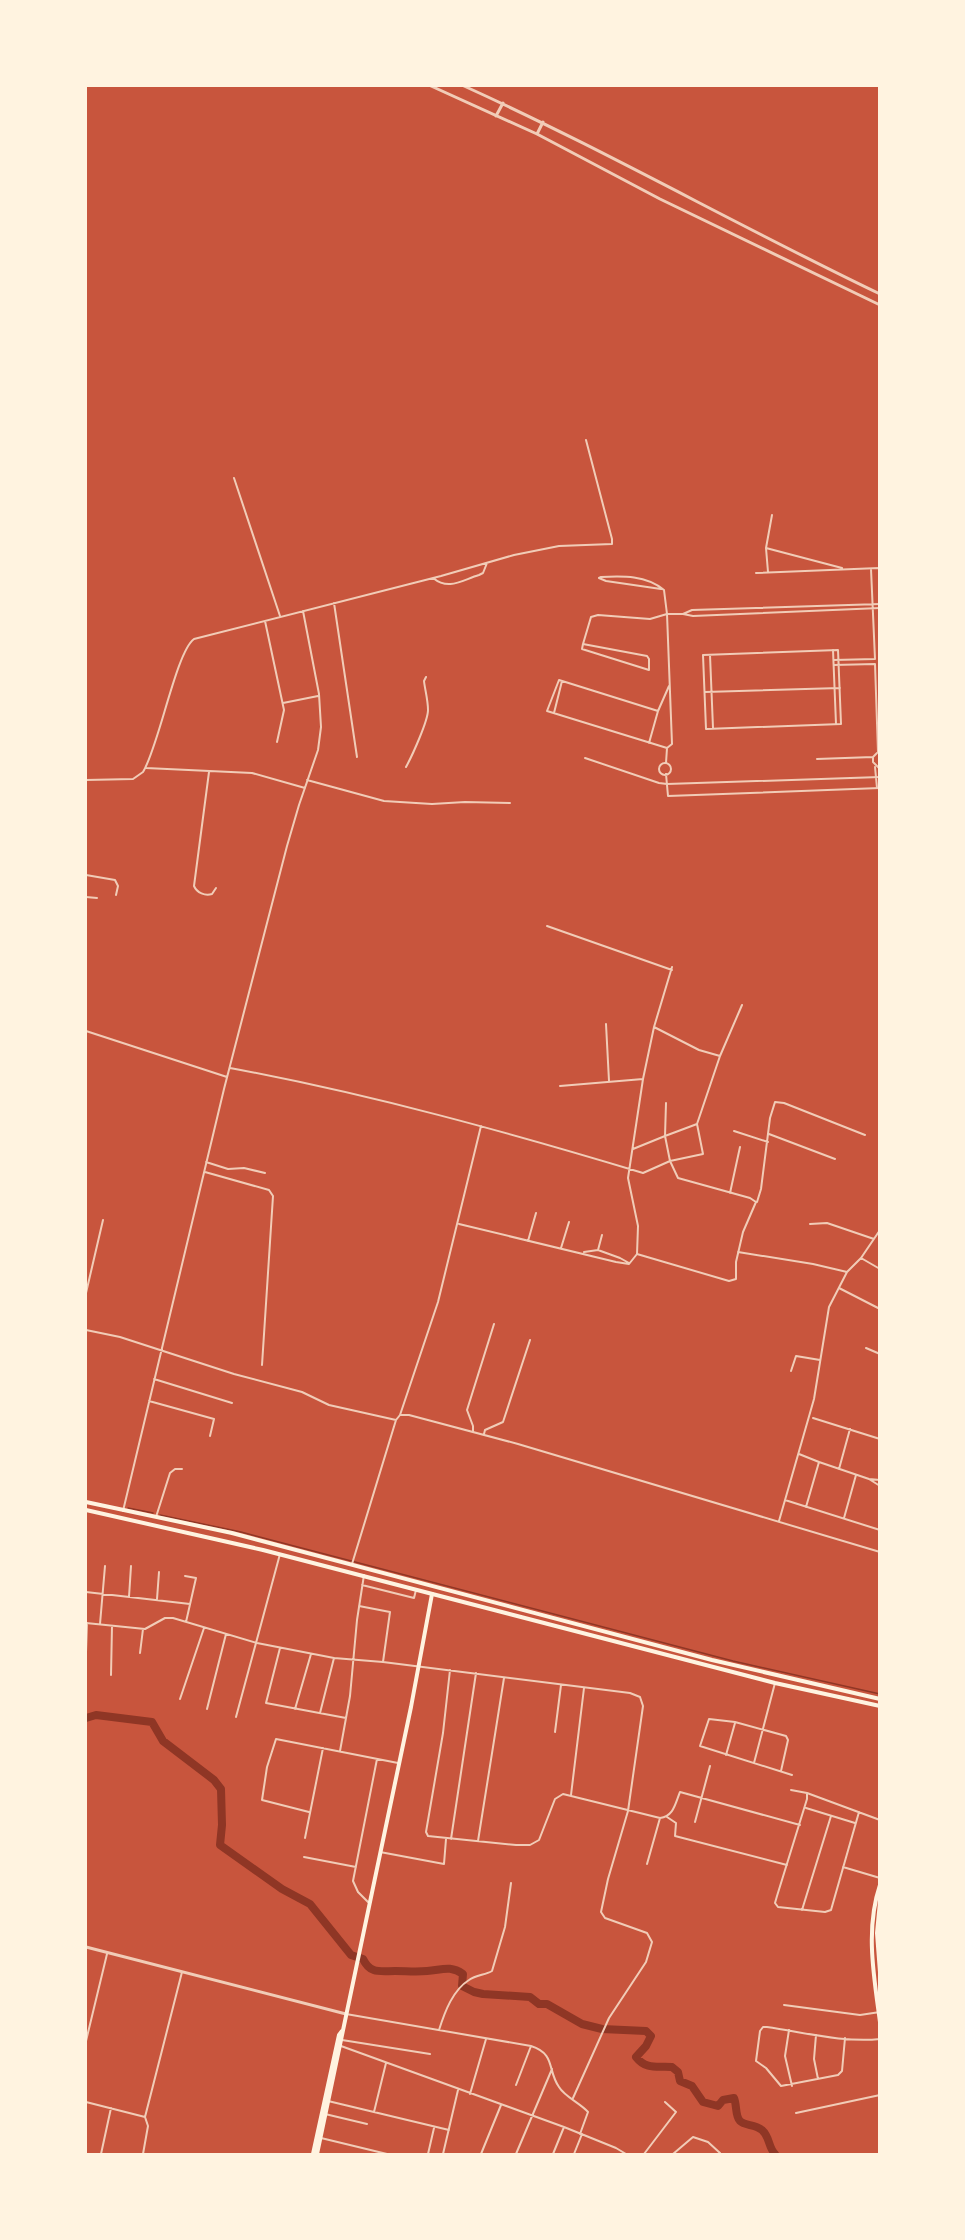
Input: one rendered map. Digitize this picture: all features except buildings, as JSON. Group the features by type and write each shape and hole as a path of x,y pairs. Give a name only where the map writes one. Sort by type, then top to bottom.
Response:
{"main road":[{"path":"86,1502 232,1533 712,1660 879,1699"},
{"path":"102,1514 103,1506"},
{"path":"86,1510 280,1554 775,1683 879,1706"},
{"path":"340,1570 342,1562"},
{"path":"315,2154 335,2062 341,2046 342,2031 370,1904 432,1594"},
{"path":"579,1632 581,1625"},
{"path":"879,1885 873,1908 871,1932 879,2022"},
{"path":"879,1902 879,1970"},
{"path":"315,2154 321,2138 339,2035 342,2031"}],"street":[{"path":"431,86 537,134 660,199 879,305"},
{"path":"464,86 543,122 879,294"},
{"path":"496,116 502,103"},
{"path":"537,134 543,122"},
{"path":"86,780 133,779 141,775 146,768 189,643 197,638 549,547 612,544 586,440"},
{"path":"234,478 280,616"},
{"path":"768,572 766,548 772,515"},
{"path":"766,548 845,569"},
{"path":"433,578 440,584 454,585 479,575 486,563"},
{"path":"817,759 873,757 879,752 871,568"},
{"path":"756,573 879,568 879,581"},
{"path":"636,577 663,589 606,581 599,578 636,577"},
{"path":"658,711 562,681 558,681 547,709 649,744 666,748 671,746 667,614 663,589"},
{"path":"334,603 357,757"},
{"path":"683,614 692,610 879,604"},
{"path":"583,645 647,656 649,670 630,666 583,649 583,645 593,615 639,619 667,614 693,616 879,608"},
{"path":"123,1511 227,1077 287,846 320,741 319,696 303,611"},
{"path":"265,620 283,703 283,716 277,742"},
{"path":"833,650 836,724"},
{"path":"838,650 841,724 706,729 704,655 710,655 838,650"},
{"path":"710,655 713,728"},
{"path":"834,660 879,657"},
{"path":"834,665 875,664 879,666"},
{"path":"406,767 422,735 428,711 424,681 426,677"},
{"path":"554,713 562,681"},
{"path":"649,744 658,711 670,684"},
{"path":"705,692 840,688"},
{"path":"283,703 319,696"},
{"path":"666,748 666,763 671,768 666,774 668,796 878,788 873,757"},
{"path":"585,758 667,784 878,777"},
{"path":"666,763 661,765 660,769 666,774"},
{"path":"875,766 879,769"},
{"path":"146,768 252,772 304,788"},
{"path":"209,772 194,886 198,892 206,894 212,894 216,888"},
{"path":"307,780 349,793 391,801 432,804 510,803"},
{"path":"86,875 115,880 118,886 116,895"},
{"path":"86,897 98,898"},
{"path":"547,926 672,968 654,1027 643,1079 630,1168 628,1182 638,1226 637,1254 629,1264"},
{"path":"230,1068 367,1096 643,1173 670,1161 703,1154 697,1124 720,1056 742,1005"},
{"path":"606,1024 609,1081"},
{"path":"654,1027 699,1050 720,1056"},
{"path":"86,1031 227,1077"},
{"path":"560,1086 643,1079"},
{"path":"637,1254 733,1281 737,1277 736,1262 743,1232 761,1189 774,1103 778,1102 865,1135"},
{"path":"666,1103 665,1136 670,1161 678,1178 750,1198 756,1202"},
{"path":"633,1149 697,1124"},
{"path":"352,1564 396,1420 400,1415 438,1302 459,1224 466,1184 481,1126"},
{"path":"734,1131 768,1142"},
{"path":"769,1134 836,1159"},
{"path":"730,1193 740,1147"},
{"path":"206,1162 228,1169 244,1168 265,1173"},
{"path":"204,1172 269,1190 273,1196 262,1365"},
{"path":"528,1241 536,1213"},
{"path":"86,1293 103,1220"},
{"path":"561,1248 569,1222"},
{"path":"810,1224 826,1223 874,1239"},
{"path":"459,1224 629,1264"},
{"path":"778,1521 814,1400 829,1307 847,1272 861,1258 879,1230"},
{"path":"598,1250 602,1235"},
{"path":"581,1253 598,1250 629,1264"},
{"path":"738,1252 847,1272"},
{"path":"861,1258 879,1269"},
{"path":"839,1288 879,1309"},
{"path":"473,1431 467,1410 494,1324"},
{"path":"86,1330 161,1349 234,1374 302,1392 329,1405 396,1420"},
{"path":"484,1434 485,1430 502,1422 530,1340"},
{"path":"866,1348 879,1354"},
{"path":"791,1371 796,1356 820,1360"},
{"path":"154,1379 232,1403"},
{"path":"149,1401 219,1421"},
{"path":"400,1415 409,1415 484,1434 879,1552"},
{"path":"813,1418 879,1439"},
{"path":"210,1436 214,1419"},
{"path":"839,1470 850,1430"},
{"path":"799,1454 839,1470 879,1480"},
{"path":"806,1507 819,1462"},
{"path":"156,1517 170,1473 175,1469 182,1469"},
{"path":"844,1518 856,1475"},
{"path":"869,1479 879,1486"},
{"path":"785,1500 879,1530"},
{"path":"236,1716 280,1554"},
{"path":"100,1624 105,1566"},
{"path":"129,1597 131,1566"},
{"path":"157,1600 159,1572"},
{"path":"340,1751 364,1575"},
{"path":"185,1576 196,1578 186,1622"},
{"path":"362,1585 414,1598 416,1590"},
{"path":"86,1592 190,1604"},
{"path":"358,1606 390,1612 383,1662"},
{"path":"86,1652 86,1623 143,1629 169,1618 256,1643 334,1658 419,1666 584,1687 634,1694 642,1699 643,1706 628,1811 601,1912 605,1918 648,1933 652,1942 646,1962 605,2026 573,2098"},
{"path":"111,1675 112,1626"},
{"path":"180,1700 204,1628"},
{"path":"140,1653 143,1629"},
{"path":"207,1709 226,1634"},
{"path":"280,1648 266,1703 346,1718"},
{"path":"295,1709 311,1654"},
{"path":"320,1713 334,1658"},
{"path":"450,1670 443,1733 426,1832 432,1837 516,1845 537,1843 555,1799 560,1795 571,1795 628,1811 660,1818 667,1817 676,1823 675,1836 787,1865"},
{"path":"451,1839 476,1673"},
{"path":"478,1841 504,1677"},
{"path":"754,1763 775,1683"},
{"path":"555,1732 561,1685"},
{"path":"571,1795 584,1687"},
{"path":"781,1771 788,1738 735,1722 709,1719 700,1746 792,1775"},
{"path":"726,1755 735,1722"},
{"path":"309,1812 263,1801 267,1767 276,1739 399,1763"},
{"path":"304,1838 323,1748"},
{"path":"370,1904 355,1887 353,1881 378,1758"},
{"path":"695,1822 710,1766"},
{"path":"791,1790 807,1793 879,1820"},
{"path":"667,1817 680,1792 800,1825"},
{"path":"807,1793 805,1808 776,1905 781,1908 827,1912 831,1910 859,1812"},
{"path":"805,1808 855,1823"},
{"path":"802,1910 831,1816"},
{"path":"647,1864 660,1818"},
{"path":"380,1852 444,1864 446,1839"},
{"path":"304,1857 356,1867"},
{"path":"843,1867 879,1878"},
{"path":"439,2030 450,2001 461,1987 469,1980 492,1971 506,1927 512,1883"},
{"path":"86,1947 346,2014 531,2046 544,2051 559,2088 588,2112 573,2154"},
{"path":"86,2041 107,1953"},
{"path":"143,2154 148,2126 145,2117 182,1972"},
{"path":"784,2005 860,2015 879,2012"},
{"path":"845,2038 842,2072 792,2086 779,2086 766,2068 756,2060 761,2027 865,2040 879,2038"},
{"path":"789,2030 785,2056 792,2086"},
{"path":"816,2034 814,2059 818,2079"},
{"path":"470,2094 486,2038"},
{"path":"342,2040 430,2054"},
{"path":"341,2046 564,2127 626,2154"},
{"path":"516,2085 531,2046"},
{"path":"374,2112 386,2063"},
{"path":"516,2154 552,2069"},
{"path":"443,2154 458,2090"},
{"path":"796,2113 879,2095"},
{"path":"328,2101 449,2130"},
{"path":"86,2102 145,2117"},
{"path":"644,2154 676,2112 665,2102"},
{"path":"481,2154 501,2105"},
{"path":"100,2154 111,2108"},
{"path":"326,2114 367,2124"},
{"path":"428,2154 434,2127"},
{"path":"554,2154 564,2127"},
{"path":"673,2154 693,2137 708,2142 720,2153"},
{"path":"321,2138 387,2154"},
{"path":"613,2154 616,2148"}],"waterway":[{"path":"128,1508 153,1513"},
{"path":"160,1515 241,1532 733,1661 880,1694"},
{"path":"86,1718 96,1715 152,1722 163,1741 214,1780 221,1789 220,1845 282,1889 310,1904 351,1955 363,1959 372,1969 380,1971 454,1970 463,1974 462,1986 474,1992 530,1997 539,2004 547,2004 582,2024 602,2029 646,2031 651,2036 636,2057 640,2061 652,2066 672,2067 678,2072 680,2081 692,2086 703,2102 718,2106 723,2100 734,2098 738,2119 742,2123 762,2130 775,2154"}]}
